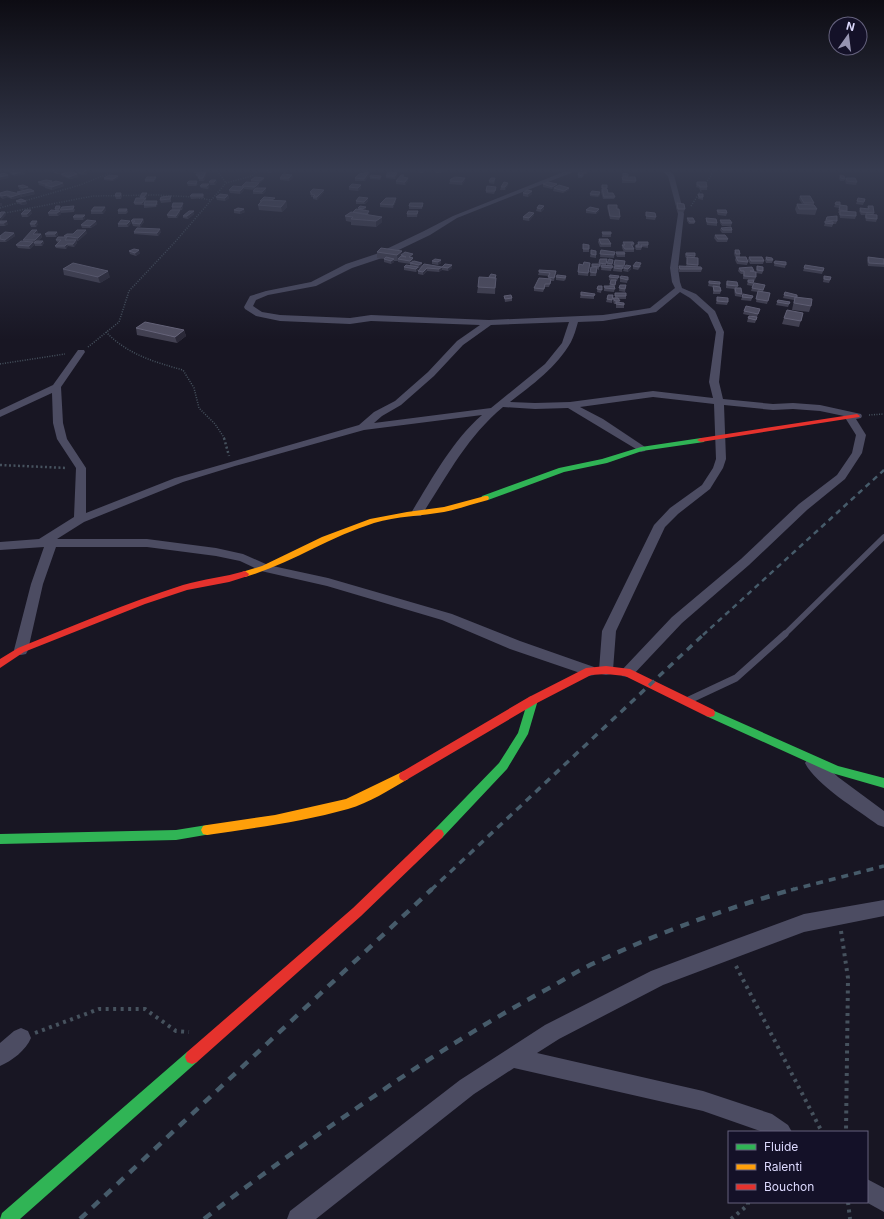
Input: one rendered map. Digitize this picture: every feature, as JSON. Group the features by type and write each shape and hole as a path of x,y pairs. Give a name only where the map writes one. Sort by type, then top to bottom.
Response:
{"street":[{"path":"439,226 420,237 378,256 349,266 313,284 266,293 253,298 248,307 259,314 288,318 350,321 371,318 489,323 574,320 603,318 653,310 679,289"},
{"path":"606,670 609,631 660,525 674,511 706,487 718,468 721,459 719,439 719,401 714,382 720,332 712,313 693,296 679,289 676,282 674,268 680,226"},
{"path":"417,513 439,475 463,442 482,421 527,384 554,358 566,343 574,320"},
{"path":"363,427 378,414 398,402 431,374 460,343 489,323"},
{"path":"0,414 56,387 81,352"},
{"path":"56,387 58,423 62,439 81,468 80,519"},
{"path":"21,650 38,584 46,543 80,519 180,480 231,464 363,427 499,407 570,405 653,394 773,407 793,406 820,408 853,416"},
{"path":"570,405 599,421 641,449"},
{"path":"0,664 21,650 164,594 186,587 229,579 265,568 326,539 373,521 444,509 489,497 541,477 604,461 641,449 719,439 813,421 853,416"},
{"path":"627,672 678,620 755,553 803,507 842,476 857,453 861,435 853,416"},
{"path":"0,546 46,543 147,543 216,552 243,558 265,568 328,582 447,617 515,645 589,671 606,670 627,672 733,726 836,770 884,783"},
{"path":"0,839 176,835 275,820 348,804 383,788 533,700 589,671"},
{"path":"8,1219 357,912 433,839 503,766 523,734 533,700"},
{"path":"808,758 832,782 884,820"},
{"path":"298,1219 467,1087 552,1032 658,978 728,951 804,923 884,908"},
{"path":"0,1042 21,1038"},
{"path":"0,1056 21,1038"},
{"path":"513,1058 703,1101 765,1121 780,1131"},
{"path":"868,1191 884,1201"}],"lane":[{"path":"686,702 736,678 804,618 884,537"}],"path":[{"path":"0,364 81,352 119,322 129,291 189,226"},
{"path":"106,332 125,348 151,361 183,370 194,388 199,408 215,424 225,440 231,464"},
{"path":"0,465 81,468"},
{"path":"839,917 848,978 846,1131"},
{"path":"728,951 821,1131"},
{"path":"21,1038 99,1009 145,1009 176,1031 217,1035"},
{"path":"731,1219 748,1203"},
{"path":"848,1203 850,1219"}],"building":[{"path":"731,227 732,230 723,230 721,228"},
{"path":"137,228 160,229 157,233 134,232"},
{"path":"32,230 37,230 33,234 41,234 35,240 23,240"},
{"path":"77,230 86,230 78,238 64,236 67,234 73,234"},
{"path":"5,232 14,233 5,240 0,239 0,236"},
{"path":"48,232 57,232 55,234 45,234"},
{"path":"602,232 611,232 611,234 603,234"},
{"path":"715,235 725,235 728,239 718,239"},
{"path":"58,237 67,237 65,240 76,240 73,244 55,246 61,240 56,240"},
{"path":"599,239 608,239 611,244 601,244"},
{"path":"21,241 33,242 29,246 16,245"},
{"path":"36,241 43,241 41,243 34,243"},
{"path":"623,242 633,242 634,244 631,244 634,249 625,249 622,245 625,245"},
{"path":"638,242 648,242 648,245 636,247 636,245 639,245"},
{"path":"583,244 589,245 589,249 583,249"},
{"path":"381,248 402,251 397,255 377,252"},
{"path":"134,249 139,250 135,253 129,251"},
{"path":"591,250 596,251 596,255 591,254"},
{"path":"601,250 615,252 614,255 600,254"},
{"path":"735,250 739,250 740,254 736,254"},
{"path":"405,252 413,254 409,257 413,258 410,261 398,259 401,256 406,257 401,255"},
{"path":"616,252 624,252 625,254 617,254"},
{"path":"686,253 695,253 695,256 686,255"},
{"path":"386,257 394,259 391,261 384,259"},
{"path":"687,257 698,258 698,265 687,264"},
{"path":"736,257 746,257 748,262 738,261"},
{"path":"749,257 762,257 764,261 751,261"},
{"path":"766,257 772,258 773,260 767,260"},
{"path":"868,257 884,259 884,264 869,263"},
{"path":"435,259 441,260 438,262 432,261"},
{"path":"600,259 607,259 606,264 599,263"},
{"path":"609,259 613,260 612,264 607,263"},
{"path":"615,260 625,261 624,266 614,265"},
{"path":"414,261 422,263 419,265 410,263"},
{"path":"775,261 786,262 786,265 774,263"},
{"path":"584,262 590,263 588,273 578,272 579,264 583,265"},
{"path":"636,262 641,263 639,267 633,266"},
{"path":"73,263 108,271 98,277 63,269"},
{"path":"424,264 442,267 439,269 427,268 423,272 418,271"},
{"path":"445,264 452,265 448,268 442,267"},
{"path":"592,264 600,264 599,267 592,266"},
{"path":"406,265 418,267 416,269 404,267"},
{"path":"602,265 613,266 612,268 601,267"},
{"path":"626,265 631,266 628,269 624,268"},
{"path":"805,265 824,268 823,271 804,268"},
{"path":"615,266 623,267 622,269 614,268"},
{"path":"679,266 701,267 702,269 680,269"},
{"path":"757,266 763,267 763,271 757,270"},
{"path":"591,267 597,267 596,273 590,272"},
{"path":"752,267 754,271 750,271 756,272 756,277 744,276 744,271 741,271 739,268"},
{"path":"539,270 556,271 554,278 548,277 550,273 539,272"},
{"path":"491,274 496,275 495,278 489,277"},
{"path":"557,275 566,276 565,278 556,277"},
{"path":"610,275 619,276 618,278 609,277"},
{"path":"621,276 628,277 628,280 620,278"},
{"path":"824,276 831,277 830,280 824,279"},
{"path":"479,277 496,278 495,288 478,287"},
{"path":"539,278 551,279 550,284 545,284 544,289 534,288"},
{"path":"611,280 616,280 615,285 610,284"},
{"path":"748,280 754,280 753,283 748,282"},
{"path":"709,281 720,282 720,284 709,283"},
{"path":"727,281 737,282 738,286 727,285"},
{"path":"754,283 765,285 763,290 752,288"},
{"path":"620,285 626,285 625,289 619,288"},
{"path":"598,286 602,286 602,290 597,289"},
{"path":"604,286 614,286 615,289 605,288"},
{"path":"713,286 720,287 721,291 714,291"},
{"path":"735,288 741,288 742,294 736,293"},
{"path":"758,291 770,293 768,301 756,299"},
{"path":"581,292 595,294 594,296 581,295"},
{"path":"785,292 797,295 797,297 784,295"},
{"path":"615,293 626,293 626,296 615,296"},
{"path":"743,294 753,296 752,298 742,297"},
{"path":"511,295 512,298 505,299 504,296"},
{"path":"608,295 613,295 612,300 607,299"},
{"path":"717,297 728,298 728,302 717,301"},
{"path":"795,297 812,299 811,306 794,303"},
{"path":"613,298 618,298 620,301 615,301"},
{"path":"778,300 790,302 789,304 777,302"},
{"path":"616,302 624,303 624,305 616,304"},
{"path":"746,306 760,309 758,314 744,311"},
{"path":"787,310 803,313 801,321 784,318"},
{"path":"749,316 757,317 756,320 748,318"},
{"path":"145,322 184,330 175,337 136,328"}],"railway":[{"path":"703,635 884,470"},
{"path":"431,890 704,634"},
{"path":"791,890 884,866"},
{"path":"80,1219 432,889"},
{"path":"204,1219 349,1113 414,1069 504,1013 581,970 623,950 720,912 794,889"}],"traffic: fast":[{"path":"485,498 562,470 604,461 641,449 701,440"},
{"path":"438,834 503,766 523,734 533,700"},
{"path":"710,713 836,770 884,783"},
{"path":"0,839 176,835 207,830"},
{"path":"8,1219 192,1057"}],"traffic: slow":[{"path":"245,574 265,568 325,539 373,521 407,514 444,509 485,498"},
{"path":"207,830 275,820 348,804 383,788 404,776"}],"traffic: jam":[{"path":"701,440 857,416"},
{"path":"0,664 21,650 142,602 186,587 229,579 245,574"},
{"path":"404,776 533,700 589,671 606,670 627,672 710,713"},
{"path":"192,1057 357,912 438,834"}]}
